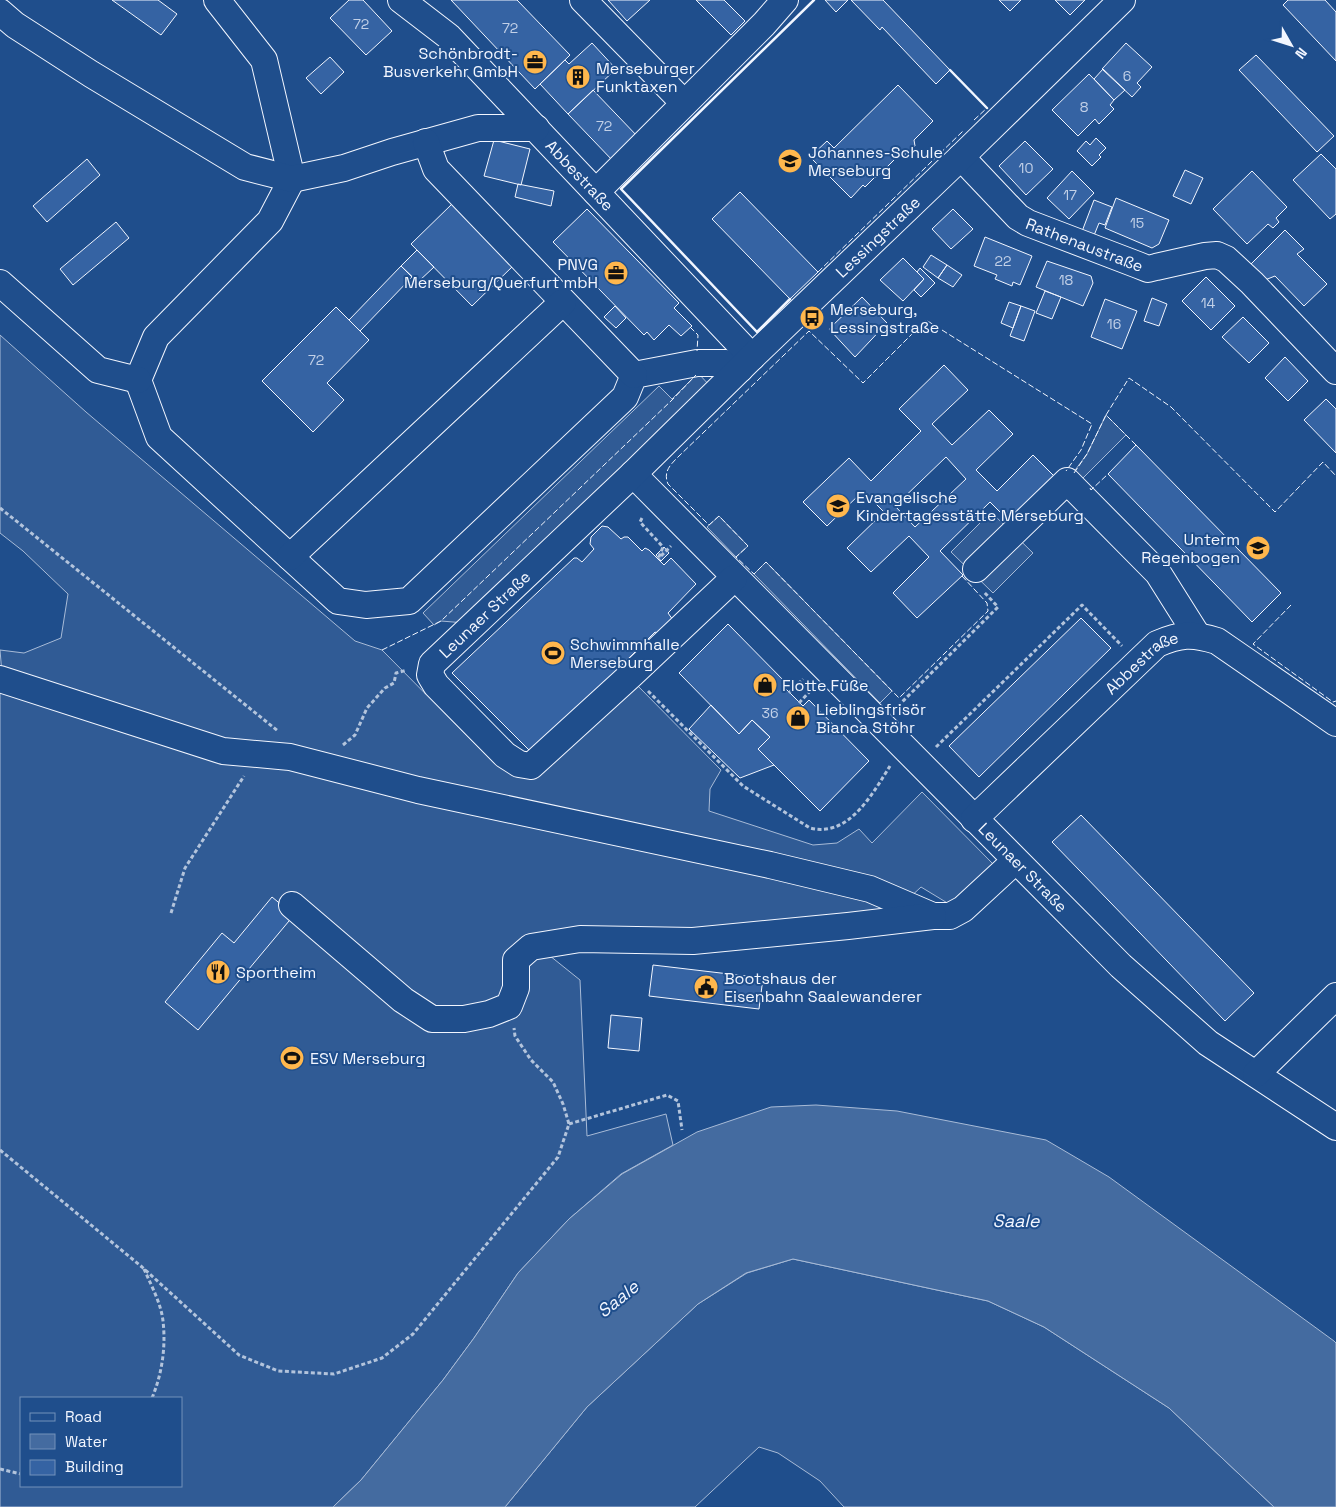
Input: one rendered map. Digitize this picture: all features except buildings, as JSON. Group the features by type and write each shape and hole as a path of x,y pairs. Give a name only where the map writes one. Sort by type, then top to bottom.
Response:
{"street":[{"path":"217,0 264,60 292,179 270,221 156,337 138,380 159,437 338,601 366,605 409,602 625,397 634,375"},
{"name":"Abbestraße","path":"401,0 448,36 536,128 596,192 746,363"},
{"path":"583,0 684,103"},
{"path":"596,192 764,24 785,0"},
{"name":"Lessingstraße","path":"633,474 1122,0"},
{"path":"0,12 91,74 245,167 292,179 344,168 392,152 478,128 536,128"},
{"path":"426,142 436,169 634,375"},
{"name":"Rathenaustraße","path":"961,157 1018,217 1028,223 1148,268 1205,256 1217,255 1226,259 1252,283 1336,371"},
{"path":"0,283 98,370 138,380"},
{"path":"290,557 563,302"},
{"path":"634,375 697,363 746,363"},
{"name":"Leunaer Straße","path":"734,578 531,766 519,764 506,755 436,685 430,675 432,664 633,474 734,578 1121,966 1208,1043 1336,1127"},
{"path":"976,569 1067,481 1158,573 1198,635"},
{"name":"Abbestraße","path":"974,819 1157,644 1173,638 1198,635 1216,641 1336,723"},
{"path":"0,679 223,750 290,758 418,790 770,865 861,887 933,916"},
{"path":"292,905 403,1000 432,1019 464,1019 489,1014 509,1006 516,988 516,960 531,947 580,939 693,941 933,916 950,916 963,909 1015,861"},
{"path":"1256,1074 1336,996"}],"path":[{"path":"0,508 284,736"},
{"path":"658,558 670,547"},
{"path":"896,708 998,607 978,586 976,569"},
{"path":"936,747 1082,605 1122,647"},
{"path":"316,765 355,735 367,708 386,688 394,683 396,673 404,670 431,670"},
{"path":"789,693 809,672"},
{"path":"632,674 743,786 810,828 819,831 832,829 846,822 870,798 894,760 905,750"},
{"path":"799,703 803,698"},
{"path":"171,913 185,868 258,755"},
{"path":"0,1150 142,1267 239,1355 278,1370 334,1374 382,1358 412,1334 558,1157 569,1124 553,1082 531,1060 515,1036 509,1006"},
{"path":"569,1124 667,1095 678,1101 682,1130"},
{"path":"142,1267 155,1294 163,1320 163,1354 152,1397"},
{"path":"0,1469 20,1474"}],"shaded area":[{"name":"ESV Merseburg","path":"0,335 86,412 355,641 382,650 496,765 531,772 635,683 721,770 710,789 709,811 813,845 837,843 859,829 872,843 922,792 994,865 954,907 921,887 892,914 692,934 628,927 529,939 580,980 587,1136 666,1114 673,1145 621,1174 569,1219 518,1273 443,1380 361,1480 333,1507 0,1507 0,680 2,674 0,650 24,653 61,638 68,594 23,551 0,533"},
{"path":"698,373 711,387 465,623 441,621 434,625 423,613 659,386 672,399"},
{"path":"1106,415 1126,435 1081,480 1073,473 1087,454"},
{"path":"991,512 1033,553 993,593 951,552"},
{"path":"719,516 748,546 736,557 707,527"},
{"path":"766,562 892,691 880,703 754,574"},
{"path":"793,1259 988,1301 1044,1327 1169,1408 1274,1507 844,1507 820,1481 778,1453 759,1447 695,1507 505,1507 587,1407 698,1304 747,1273"}],"water":[{"name":"Saale","path":"816,1105 897,1111 1046,1140 1109,1177 1334,1341 1336,1343 1336,1507 1274,1507 1169,1408 1044,1327 988,1301 793,1259 746,1273 698,1304 587,1407 505,1507 333,1507 361,1480 443,1380 518,1273 569,1219 622,1174 697,1132 771,1107"}],"fence":[{"path":"974,120 987,108"},
{"path":"818,272 963,131"},
{"path":"962,576 987,603 988,611 899,698 766,562 754,574 736,557 748,546 719,516 709,525 668,484 667,472 678,457 809,331 863,383 926,320 1092,424 1081,450 1066,471"},
{"path":"690,327 698,335 697,351"},
{"path":"382,650 441,621 696,375"},
{"path":"1136,445 1106,415 1129,378 1171,407 1275,512 1323,462 1336,476"},
{"path":"1074,473 1087,454 1106,415"},
{"path":"1090,488 1091,490 1108,474"},
{"path":"1291,605 1253,644 1333,702 1336,701"}],"wall":[{"path":"790,299 757,332 621,189 814,0"},
{"path":"950,70 987,108"}],"place":[{"name":"Schönbrodt- Busverkehr GmbH","path":"535,62"},
{"name":"Merseburger Funktaxen","path":"578,77"},
{"name":"Johannes-Schule Merseburg","path":"790,161"},
{"name":"PNVG Merseburg/Querfurt mbH","path":"616,273"},
{"name":"Merseburg, Lessingstraße","path":"812,318"},
{"name":"Evangelische Kindertagesstätte Merseburg","path":"838,506"},
{"name":"Unterm Regenbogen","path":"1258,548"},
{"name":"Schwimmhalle Merseburg","path":"553,653"},
{"name":"Flotte Füße","path":"765,685"},
{"name":"Lieblingsfrisör Bianca Stöhr","path":"798,718"},
{"name":"Sportheim","path":"218,972"},
{"name":"Bootshaus der Eisenbahn Saalewanderer","path":"706,987"},
{"name":"ESV Merseburg","path":"292,1058"}]}
